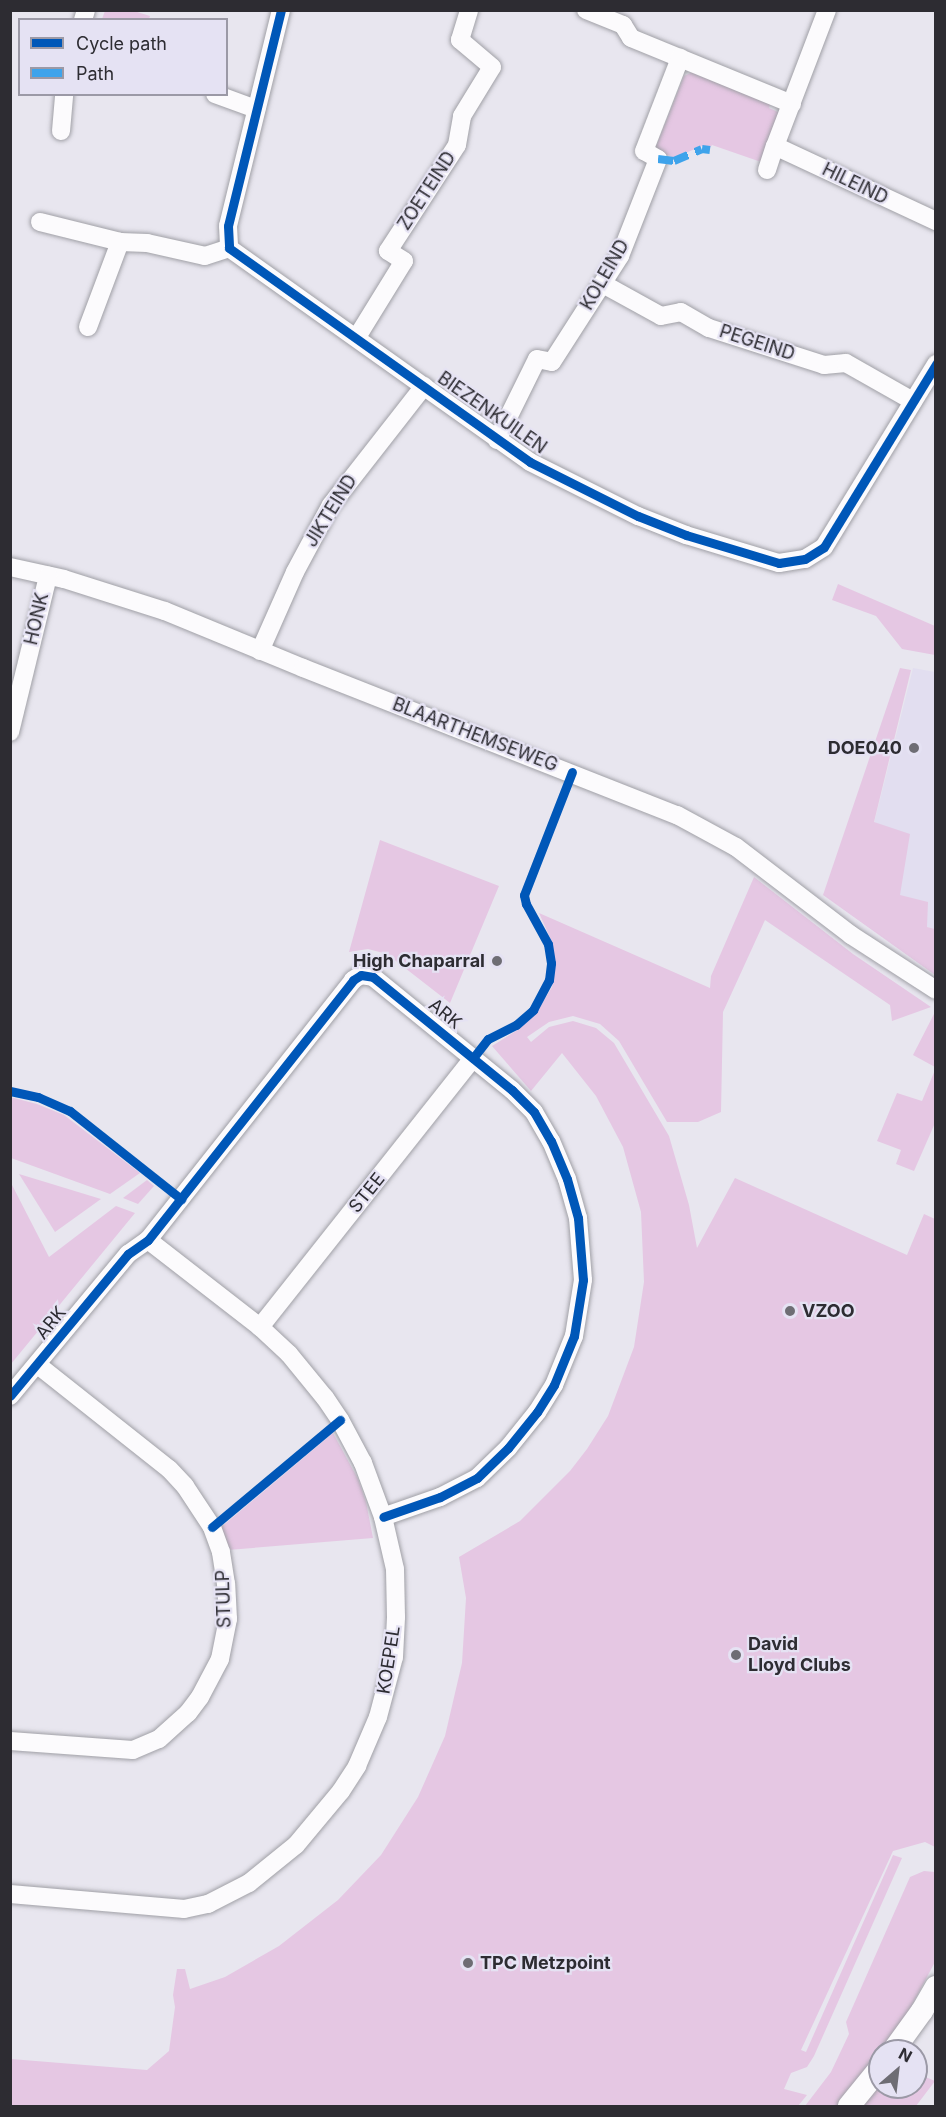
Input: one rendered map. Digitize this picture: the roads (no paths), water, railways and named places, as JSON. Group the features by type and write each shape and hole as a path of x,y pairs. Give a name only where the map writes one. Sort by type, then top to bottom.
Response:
{"street":[{"path":"40,222 120,242 147,243 205,256 229,248 228,226 281,10"},
{"name":"ZOETEIND","path":"357,337 404,261 388,251 458,145 462,116 492,67 460,40 469,10"},
{"path":"586,10 623,25 631,38 792,104"},
{"path":"767,170 826,10"},
{"name":"KOLEIND","path":"497,440 537,359 552,362 620,256 658,159 644,151 680,58"},
{"path":"61,131 64,96"},
{"path":"220,96 256,108"},
{"name":"HILEIND","path":"775,146 936,221"},
{"path":"88,327 120,242"},
{"name":"BIEZENKUILEN","path":"229,248 243,261 357,337 530,462 638,516 686,535 779,563 805,559 824,547 936,364"},
{"name":"PEGEIND","path":"603,284 661,316 681,312 709,328 824,365 846,363 913,401"},
{"name":"JIKTEIND","path":"260,651 295,572 331,505 424,386"},
{"name":"BLAARTHEMSEWEG","path":"10,567 165,611 260,651 677,815 736,847 851,935 936,990"},
{"name":"HONK","path":"10,732 48,576"},
{"name":"ARK","path":"10,1396 128,1254 148,1240 353,980 361,975 373,977 512,1090 534,1112 551,1141 567,1179 578,1218 583,1280 574,1336 554,1385 537,1412 508,1448 477,1478 440,1497 383,1517"},
{"name":"STEE","path":"260,1327 473,1058"},
{"name":"KOEPEL","path":"10,1894 184,1909 208,1904 249,1883 296,1845 324,1815 357,1766 378,1718 394,1657 395,1569 383,1517 363,1463 325,1398 288,1354 260,1327 148,1240"},
{"name":"STULP","path":"10,1741 133,1750 159,1738 188,1713 200,1697 220,1659 228,1619 221,1552 212,1527 185,1486 169,1469 38,1365"},
{"path":"901,2039 936,1987"},
{"path":"849,2106 868,2083"}],"place":[{"name":"DOE040","path":"914,748"},
{"name":"High Chaparral","path":"497,961"},
{"name":"VZOO","path":"790,1311"},
{"name":"David Lloyd Clubs","path":"736,1655"},
{"name":"TPC Metzpoint","path":"468,1963"}]}
